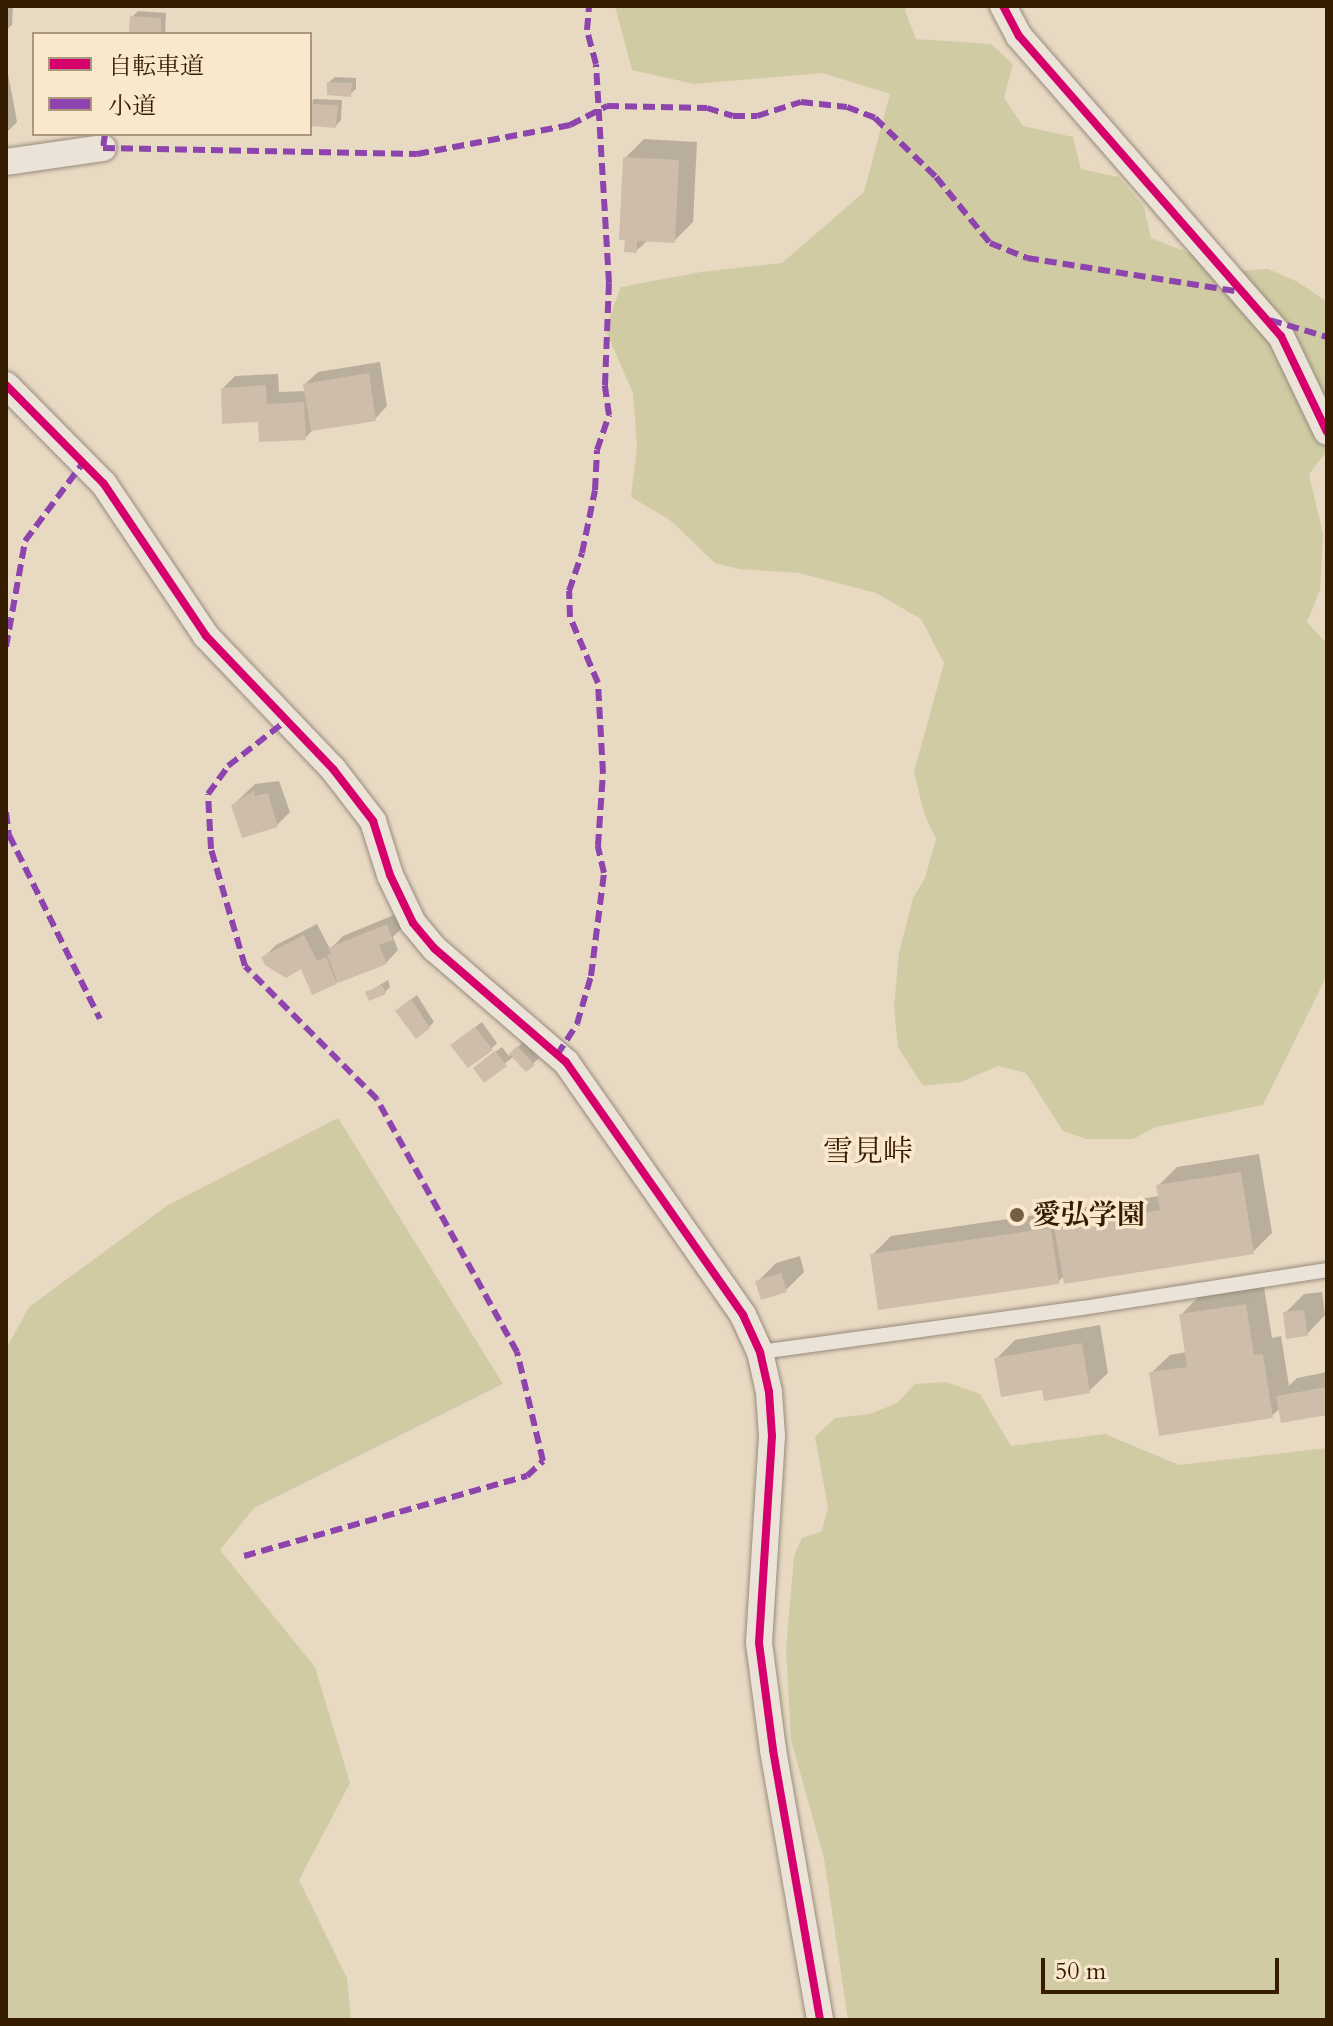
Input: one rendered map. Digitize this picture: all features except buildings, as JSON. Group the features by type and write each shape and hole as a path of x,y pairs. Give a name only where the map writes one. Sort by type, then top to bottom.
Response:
{"street":[{"path":"1003,6 1019,36 1281,336 1327,432"},
{"path":"6,162 103,148"},
{"path":"6,385 104,484 206,636 333,769 373,821 390,875 413,923 435,949 566,1062 743,1315 760,1352 769,1392 772,1436 759,1643 773,1750 820,2020"}],"lane":[{"path":"760,1352 1082,1308 1327,1270"}],"shaded area":[{"path":"615,6 907,6 905,11 916,39 991,44 1013,64 1004,98 1023,126 1073,137 1081,169 1119,177 1144,207 1151,238 1235,271 1268,269 1298,282 1327,302 1327,451 1309,474 1323,534 1320,590 1307,622 1327,644 1327,975 1263,1105 1156,1127 1133,1139 1086,1139 1063,1131 1026,1073 998,1066 961,1082 923,1086 898,1047 894,1006 899,953 913,898 925,878 936,839 924,813 914,772 944,663 921,619 876,593 799,573 739,569 715,563 670,520 631,497 637,447 633,393 605,329 621,287 701,272 782,263 864,192 890,94 822,73 694,84 632,70"},
{"path":"338,1118 503,1384 254,1508 220,1550 315,1667 350,1783 299,1880 347,1978 351,2020 6,2020 6,1349 29,1307 168,1205"},
{"path":"946,1382 980,1394 1011,1446 1105,1434 1179,1465 1327,1448 1327,2020 848,2020 824,1858 791,1740 786,1649 794,1556 802,1538 822,1531 828,1507 815,1437 835,1418 870,1414 897,1403 915,1384"}],"marked path":[{"path":"557,1055 577,1024 591,976 604,873 598,846 603,773 598,683 570,617 569,591 582,553 595,490 597,450 609,415 605,385 609,283 596,64 587,30 589,6"},
{"path":"105,136 103,148 417,154 570,125 607,106 707,108 733,116 757,116 801,102 847,107 875,118 936,177 990,243 1027,258 1241,292"},
{"path":"1270,320 1327,337"},
{"path":"6,647 25,541 83,463"},
{"path":"244,1556 527,1476 543,1461 517,1352 377,1099 245,966 211,849 208,794 228,766 287,720"},
{"path":"6,812 9,835 100,1019"}],"cycle path":[{"path":"1003,6 1019,36 1281,336 1327,432"},
{"path":"6,385 104,484 206,636 333,769 373,821 390,875 413,923 435,949 566,1062 743,1315 760,1352 769,1392 772,1436 759,1643 773,1750 820,2020"}],"place":[{"name":"愛弘学園","path":"1017,1215"}],"district":[{"name":"雪見峠","path":"868,1152"}]}
